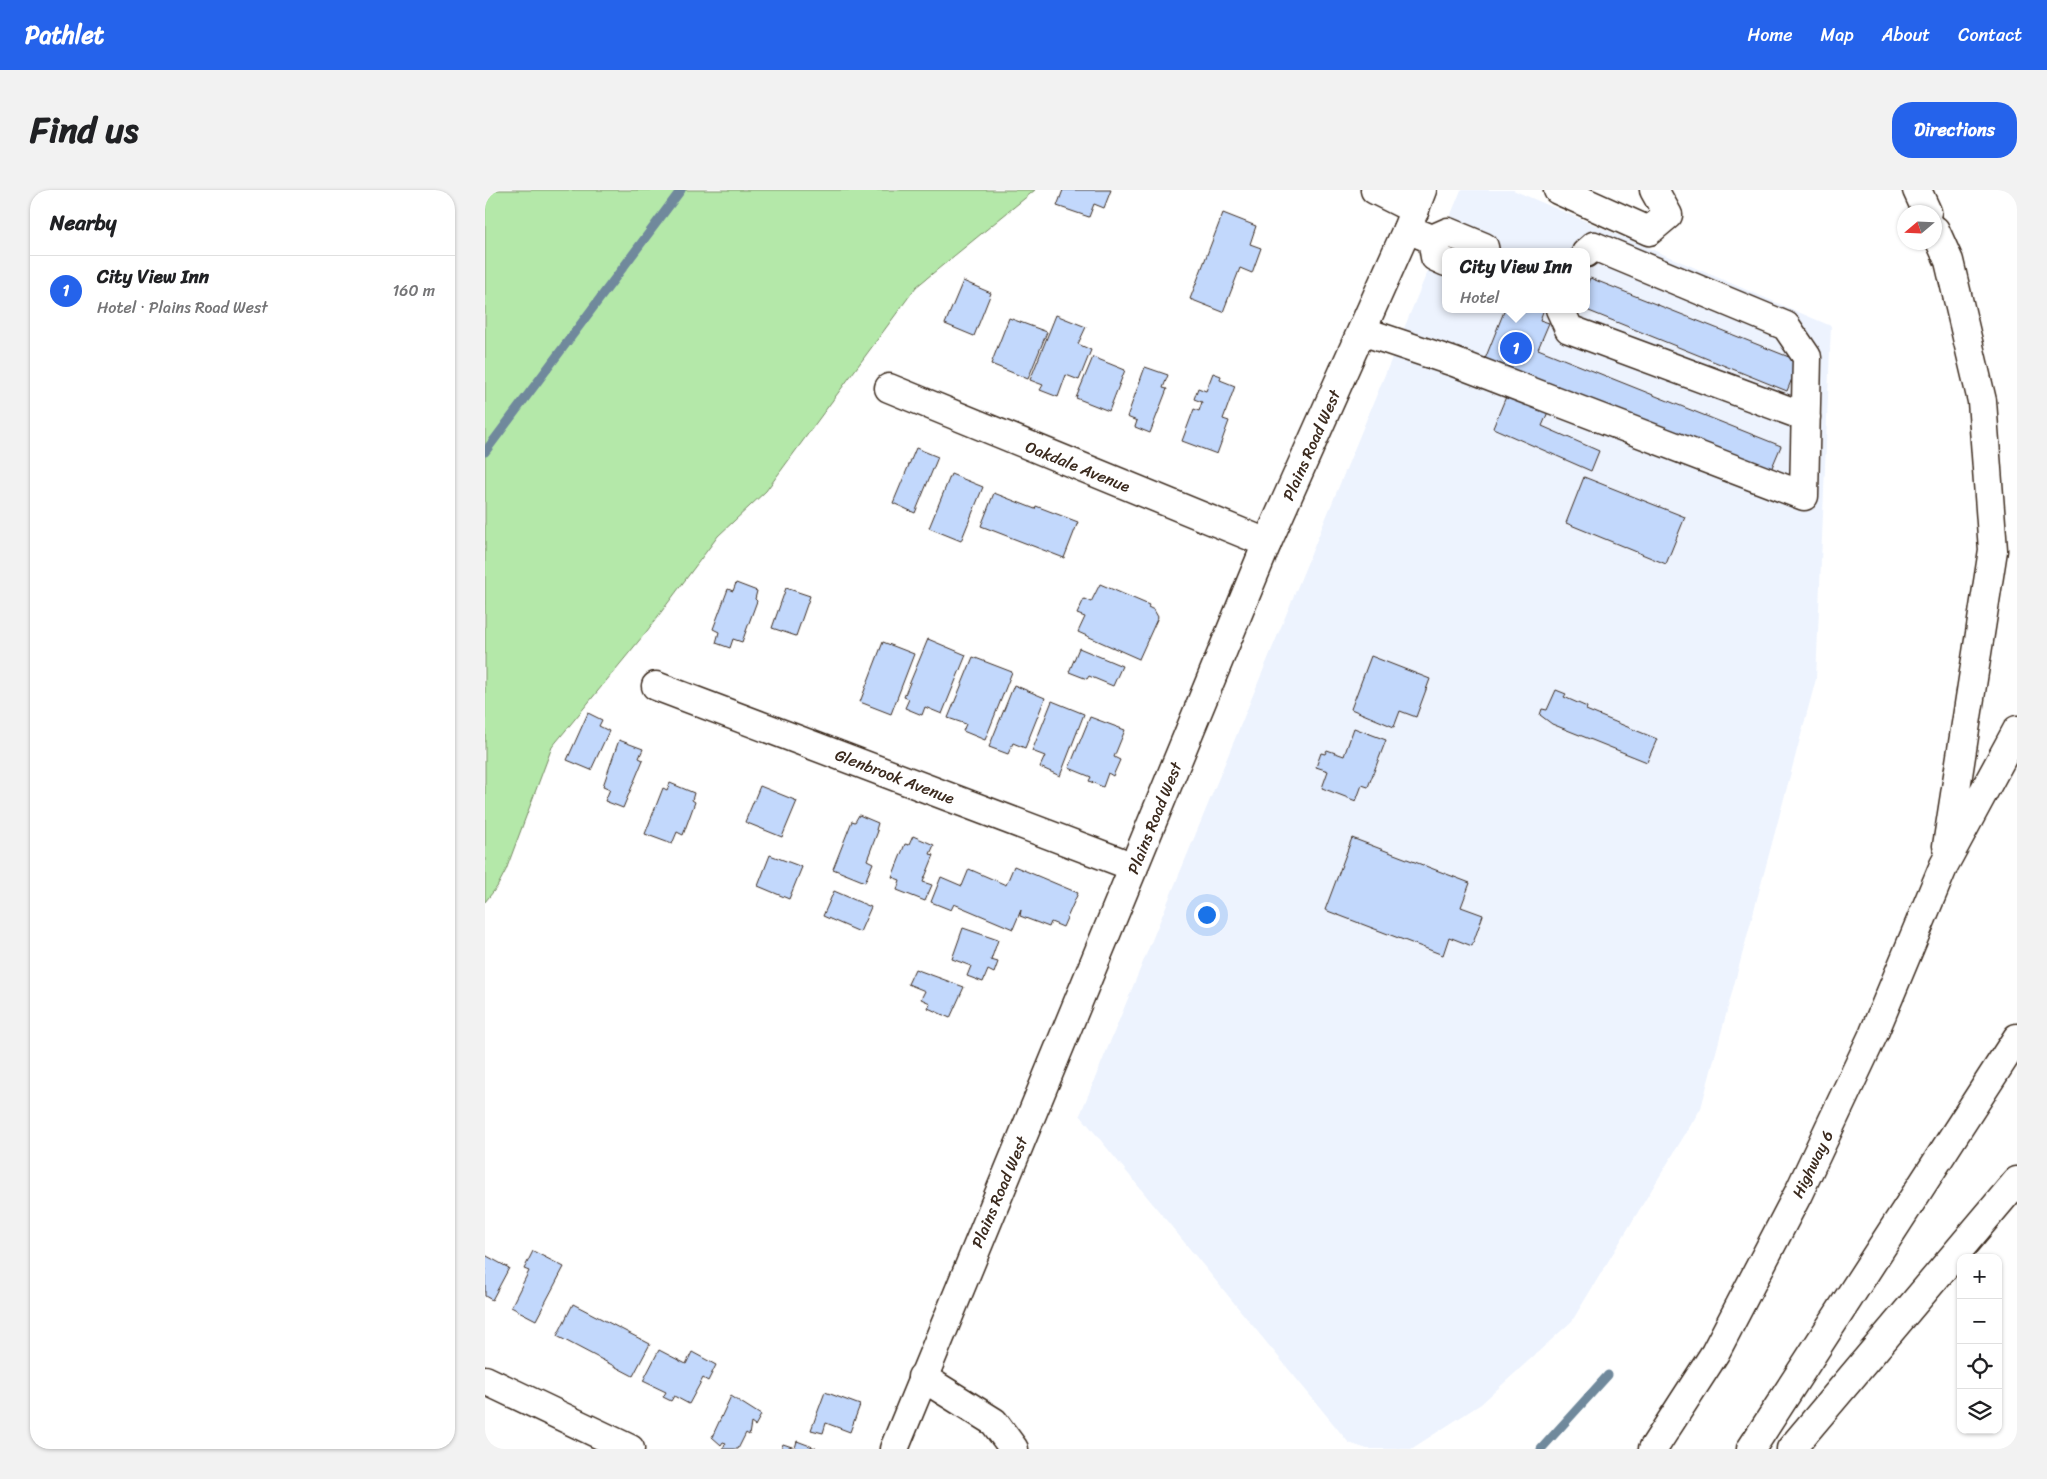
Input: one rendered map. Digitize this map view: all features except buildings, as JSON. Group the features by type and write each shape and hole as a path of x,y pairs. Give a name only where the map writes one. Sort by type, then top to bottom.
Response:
{"main road":[{"path":"1375,190 1415,210 1432,238 1435,257 1442,260"},
{"path":"1558,190 1649,231 1668,215 1654,190"},
{"path":"1917,190 1924,205"},
{"name":"Plains Road West","path":"894,1449 922,1376 1267,544 1415,210"},
{"path":"1432,238 1448,232 1484,248"},
{"path":"1362,330 1471,368 1804,496 1807,358 1787,326 1594,246 1590,250"},
{"path":"1942,246 1949,262 1982,401 1993,550 1944,865"},
{"path":"1562,313 1569,329 1806,417"},
{"name":"Oakdale Avenue","path":"889,388 1267,544"},
{"name":"Glenbrook Avenue","path":"656,686 1134,867"},
{"path":"1944,865 2017,730"},
{"name":"Highway 6","path":"1653,1449 1715,1353 1798,1194 1875,1033 1944,865"},
{"path":"1751,1449 2017,1038"},
{"path":"1791,1449 2017,1181"},
{"path":"922,1376 994,1422 1013,1449"},
{"path":"485,1380 630,1449"}],"shaded area":[{"path":"1461,190 1513,190 1831,326 1816,679 1701,1108 1572,1321 1481,1404 1411,1449 1367,1449 1349,1443 1080,1115"}],"green space":[{"path":"485,190 1035,190 916,287 766,491 718,536 647,631 552,747 506,870 497,887 485,902"}],"waterway":[{"path":"485,452 681,190"},
{"path":"1541,1449 1608,1375"}],"place":[{"name":"City View Inn","path":"1516,348"}]}
